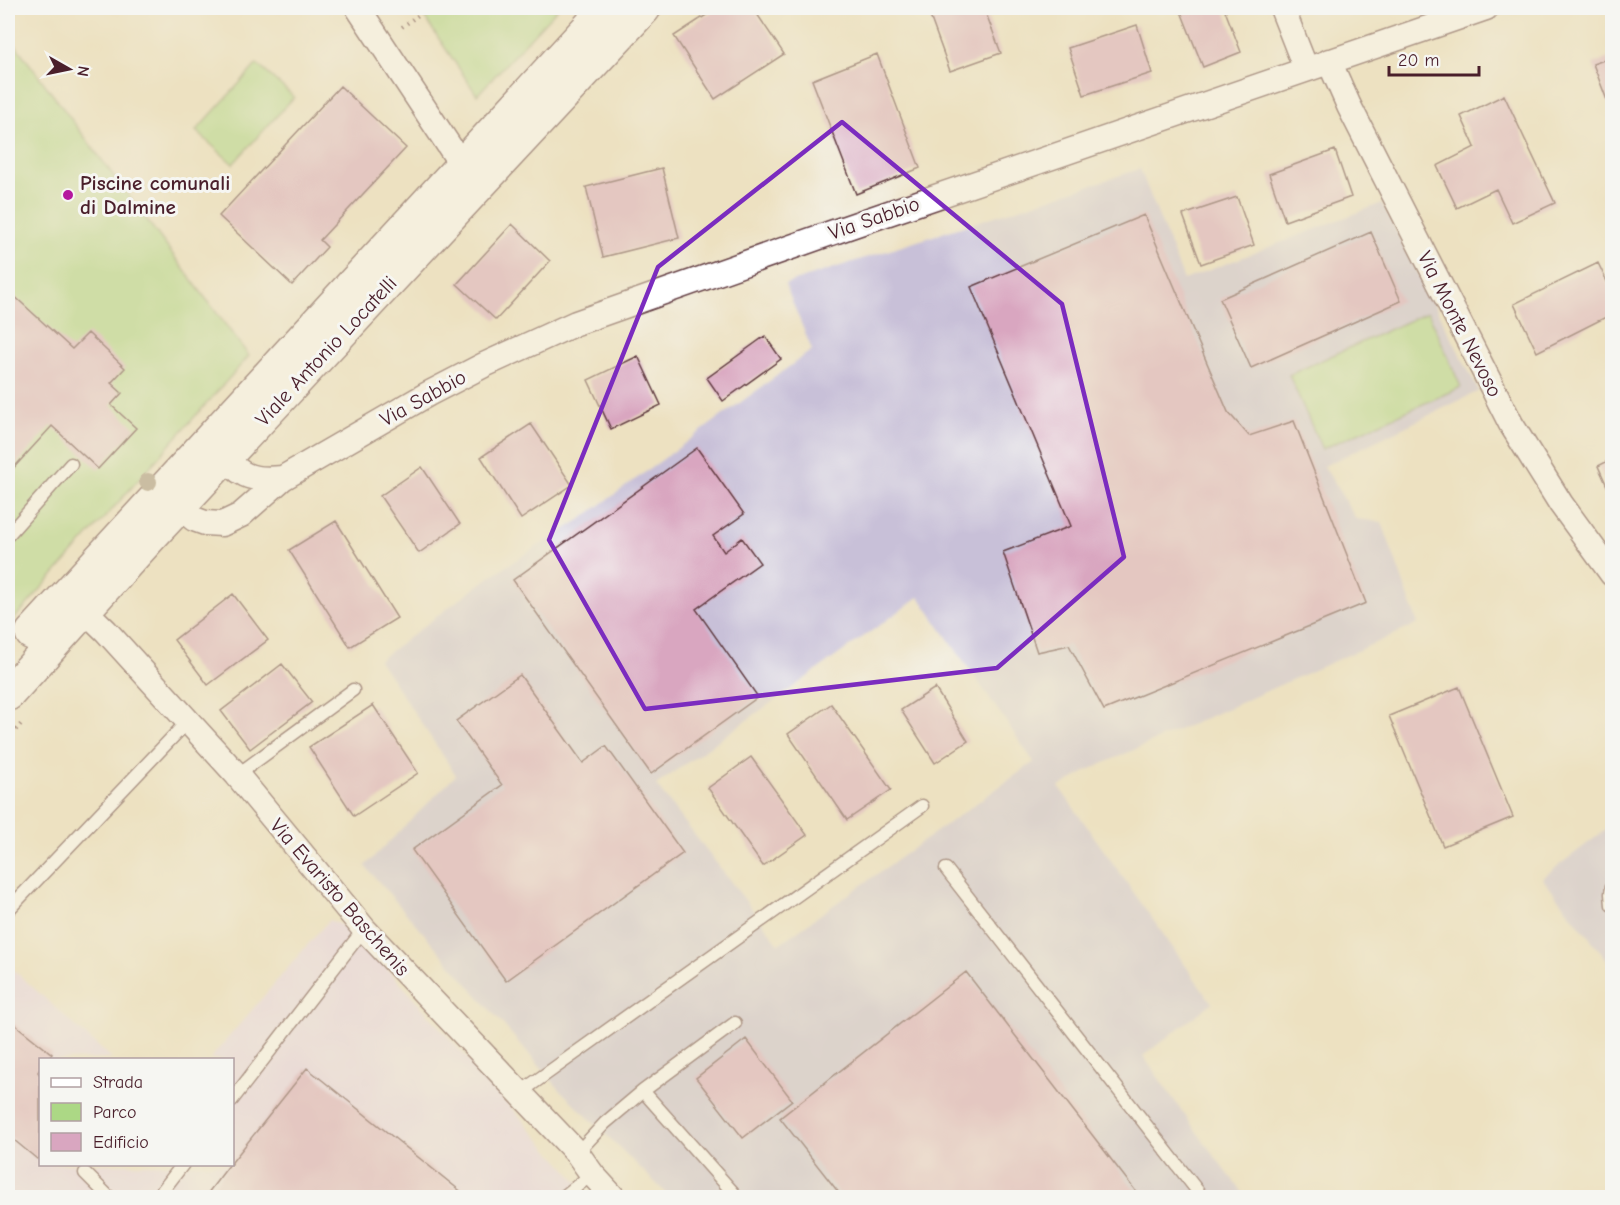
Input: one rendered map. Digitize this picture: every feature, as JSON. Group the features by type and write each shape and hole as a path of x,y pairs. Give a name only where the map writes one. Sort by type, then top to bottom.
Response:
{"street":[{"path":"358,8 470,177"},
{"name":"Viale Antonio Locatelli","path":"470,177 608,8"},
{"name":"Viale Antonio Locatelli","path":"8,694 77,602 470,177 644,8"},
{"path":"1282,8 1306,69"},
{"name":"Via Sabbio","path":"171,500 194,519 205,523 222,524 242,515 283,478 456,379 595,315 1486,8"},
{"name":"Via Monte Nevoso","path":"1329,61 1349,106 1511,424 1561,504 1612,574"},
{"name":"Via Sabbio","path":"217,450 248,477 263,480 283,478"},
{"name":"Viale Antonio Locatelli","path":"8,660 77,602"},
{"name":"Via Evaristo Baschenis","path":"77,602 237,775 364,929 577,1154 614,1197"}],"lane":[{"path":"8,535 71,464"},
{"path":"237,775 353,690"},
{"path":"8,910 188,721"},
{"path":"518,1094 922,806"},
{"path":"946,869 1203,1197"},
{"path":"1612,886 1612,905"},
{"path":"234,1097 364,929"},
{"path":"577,1154 604,1123 735,1023"},
{"path":"643,1091 738,1197"},
{"path":"157,1197 181,1166"},
{"path":"85,1173 110,1197"},
{"path":"562,1197 592,1174"}],"highlighted area":[{"path":"842,122 1062,304 1124,557 997,668 645,709 549,540 658,267"}],"shaded area":[{"path":"1140,169 1184,280 1382,203 1479,391 1324,466 1356,519 1382,522 1418,624 1093,768 1059,787 1212,1003 1143,1056 1246,1197 670,1197 561,1091 365,866 456,775 379,660 492,575 580,520 812,350 785,284","holes":["919,597 1034,762 779,944 656,785"]},
{"path":"1612,825 1612,966 1542,878"},
{"path":"329,920 353,930 591,1197 8,1197 8,965 111,1058 39,1058 39,1166 234,1166 234,1058 211,1058"}],"green space":[{"path":"418,8 558,8 477,95"},
{"name":"Piscine comunali di Dalmine","path":"8,35 249,356 8,626"},
{"path":"257,64 294,97 233,164 196,131"},
{"path":"1428,312 1461,387 1322,449 1289,375"}],"building":[{"path":"717,8 753,8 784,54 715,99 674,36"},
{"path":"927,8 984,8 1001,53 950,71"},
{"path":"1224,8 1241,52 1203,67 1180,9"},
{"path":"1137,25 1152,73 1084,95 1068,48"},
{"path":"877,54 920,168 856,194 812,80"},
{"path":"1612,57 1612,113 1593,64"},
{"path":"340,86 406,148 320,240 327,247 292,285 219,216"},
{"path":"1504,95 1555,203 1512,223 1496,189 1457,208 1437,166 1475,147 1461,116"},
{"path":"1335,150 1351,197 1285,221 1269,174"},
{"path":"662,168 679,238 603,257 586,187"},
{"path":"1237,197 1254,245 1201,264 1183,215"},
{"path":"1144,215 1228,412 1249,436 1294,421 1366,603 1104,710 1069,645 1037,652 1003,552 1071,526 971,287"},
{"path":"512,224 550,261 496,320 457,284"},
{"path":"1371,232 1401,301 1251,368 1220,299"},
{"path":"1598,263 1612,292 1612,314 1537,352 1514,304"},
{"path":"11,293 72,349 88,333 125,368 111,383 122,393 111,405 136,428 98,469 52,426 8,474 8,298"},
{"path":"765,336 781,359 723,401 707,378"},
{"path":"638,356 661,405 611,429 588,380"},
{"path":"531,424 572,485 521,519 481,457"},
{"path":"697,448 744,514 713,536 724,552 742,538 760,563 696,609 758,697 651,774 513,580"},
{"path":"1612,459 1612,497 1598,466"},
{"path":"422,467 460,524 419,553 380,496"},
{"path":"336,521 397,618 350,647 289,550"},
{"path":"233,594 268,640 208,685 174,640"},
{"path":"282,664 312,702 250,749 221,711"},
{"path":"520,675 583,763 606,746 683,853 506,981 412,850 502,785 456,721"},
{"path":"1459,687 1513,817 1443,846 1389,716"},
{"path":"935,688 968,741 935,763 901,710"},
{"path":"831,704 891,790 847,820 788,734"},
{"path":"373,705 418,773 354,816 309,747"},
{"path":"751,757 807,835 763,866 708,788"},
{"path":"966,972 1141,1198 843,1198 780,1118"},
{"path":"8,1019 52,1054 49,1058 39,1058 39,1158 8,1135"},
{"path":"746,1039 792,1100 743,1138 696,1078"},
{"path":"307,1068 469,1198 204,1198 228,1166 234,1166 234,1159"}],"place":[{"name":"Piscine comunali di Dalmine","path":"68,195"}]}
